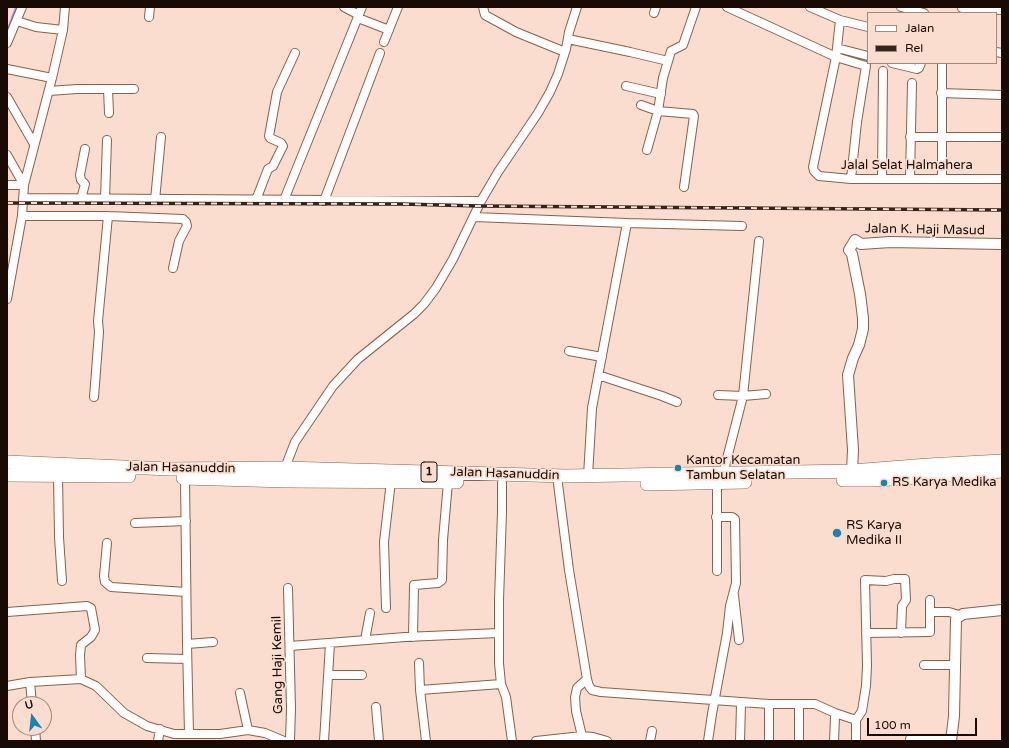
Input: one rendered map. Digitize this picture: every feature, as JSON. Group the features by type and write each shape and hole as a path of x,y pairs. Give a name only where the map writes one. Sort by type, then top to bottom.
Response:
{"highway":[{"name":"Jalan Hasanuddin","path":"7,475 287,481 558,484 720,478 849,476 928,465 1002,461"},
{"name":"Jalan Hasanuddin","path":"7,462 170,469 285,468 720,478"},
{"name":"Jalan Hasanuddin","path":"849,476 877,480 1002,472"}],"street":[{"path":"7,43 22,7"},
{"path":"7,299 22,216 24,185 52,78 65,7"},
{"path":"149,17 150,7"},
{"path":"344,7 360,13 389,30"},
{"path":"384,42 398,7"},
{"path":"483,7 485,15 516,32 565,52"},
{"path":"285,468 295,442 333,386 358,360 401,326 424,304 436,288 453,259 481,201 547,97 558,74 577,7"},
{"path":"647,150 658,111 663,78 671,51 683,45 696,7"},
{"path":"727,7 836,57 866,66 857,122 851,179"},
{"path":"810,7 840,20 867,27"},
{"path":"902,7 920,12"},
{"path":"961,9 991,8 1002,10"},
{"path":"284,200 360,13"},
{"path":"836,57 840,20"},
{"path":"17,21 36,27 62,30"},
{"path":"568,39 668,61"},
{"path":"837,48 867,56"},
{"path":"256,200 268,169 273,166 282,146 282,144 269,136 277,92 295,53"},
{"path":"324,201 380,53"},
{"name":"Jalal Selat Halmahera","path":"836,57 813,167 814,171 819,176 851,179 1002,179"},
{"path":"896,64 917,69 921,64"},
{"path":"942,64 942,179"},
{"path":"7,69 52,78"},
{"path":"882,179 884,71"},
{"path":"910,179 912,83"},
{"path":"626,86 661,94"},
{"path":"49,91 77,89 134,89"},
{"path":"108,89 109,114"},
{"path":"942,93 1002,95"},
{"path":"7,97 34,144"},
{"path":"641,105 658,111 693,114 694,116 684,187"},
{"path":"155,200 161,137"},
{"path":"910,137 1002,137"},
{"path":"104,199 107,140"},
{"path":"82,199 85,184 81,180 80,176 85,149"},
{"path":"7,155 24,185"},
{"path":"7,185 24,185"},
{"path":"23,198 481,201"},
{"path":"22,216 108,216 183,219 186,222 186,226 179,241 173,268"},
{"path":"94,397 99,332 98,321 108,216"},
{"path":"474,217 742,226"},
{"path":"588,476 592,408 627,223"},
{"name":"Jalan K. Haji Masud","path":"849,476 853,450 848,375 863,329 860,294 850,250 855,240 861,244 890,242 1002,244"},
{"path":"717,571 716,517 720,478 743,396 759,241"},
{"path":"569,351 602,357"},
{"path":"598,375 677,402"},
{"path":"718,395 743,396 766,394"},
{"path":"58,475 59,537 62,581"},
{"path":"185,478 189,734"},
{"path":"386,608 384,542 391,481"},
{"path":"413,637 414,585 438,582 442,580 442,540 448,482"},
{"path":"502,483 499,663 501,684 506,697 512,741"},
{"path":"558,484 569,570 587,679 592,690 601,692 769,704 815,704 856,720"},
{"path":"708,741 727,633 730,606 736,583 737,563 735,519 732,517 716,517"},
{"path":"135,523 186,521"},
{"path":"108,542 104,576 105,582 111,587 186,592"},
{"path":"856,741 856,720 862,711 866,686 867,666 864,580 886,581 905,579 906,600 902,606 901,633"},
{"name":"Gang Haji Kemil","path":"288,588 291,708 290,741"},
{"path":"734,594 739,640"},
{"path":"866,633 930,632 930,600"},
{"path":"7,612 87,606 91,608 95,630 92,637 82,645 80,655 80,679"},
{"path":"930,612 949,612 959,615 1002,610"},
{"path":"365,640 370,613"},
{"path":"910,739 951,740 954,716 956,619 959,615"},
{"path":"290,646 413,637 499,633"},
{"path":"187,644 213,642"},
{"path":"324,741 330,644"},
{"path":"147,658 187,659"},
{"path":"419,663 420,690 426,741"},
{"path":"924,665 955,665"},
{"path":"328,675 362,675"},
{"path":"7,686 30,682 80,679 96,686 124,713 147,726 174,734 189,734 201,738 248,730 265,733 284,741"},
{"path":"582,736 576,711 575,696 577,688 587,679"},
{"path":"30,682 31,696"},
{"path":"420,690 501,684"},
{"path":"240,693 248,730"},
{"path":"740,741 741,705"},
{"path":"376,706 379,741"},
{"path":"769,707 769,741"},
{"path":"799,708 799,741"},
{"path":"834,741 835,717"},
{"path":"158,741 160,729"},
{"path":"650,741 652,731"},
{"path":"536,741 582,736 593,737 606,741"}],"waterway":[{"path":"7,32 16,7"}],"railway":[{"path":"7,203 402,204 479,206 1002,210"}],"place":[{"name":"Kantor Kecamatan Tambun Selatan","path":"678,468"},
{"name":"RS Karya Medika","path":"884,483"},
{"name":"RS Karya Medika II","path":"837,533"}]}
